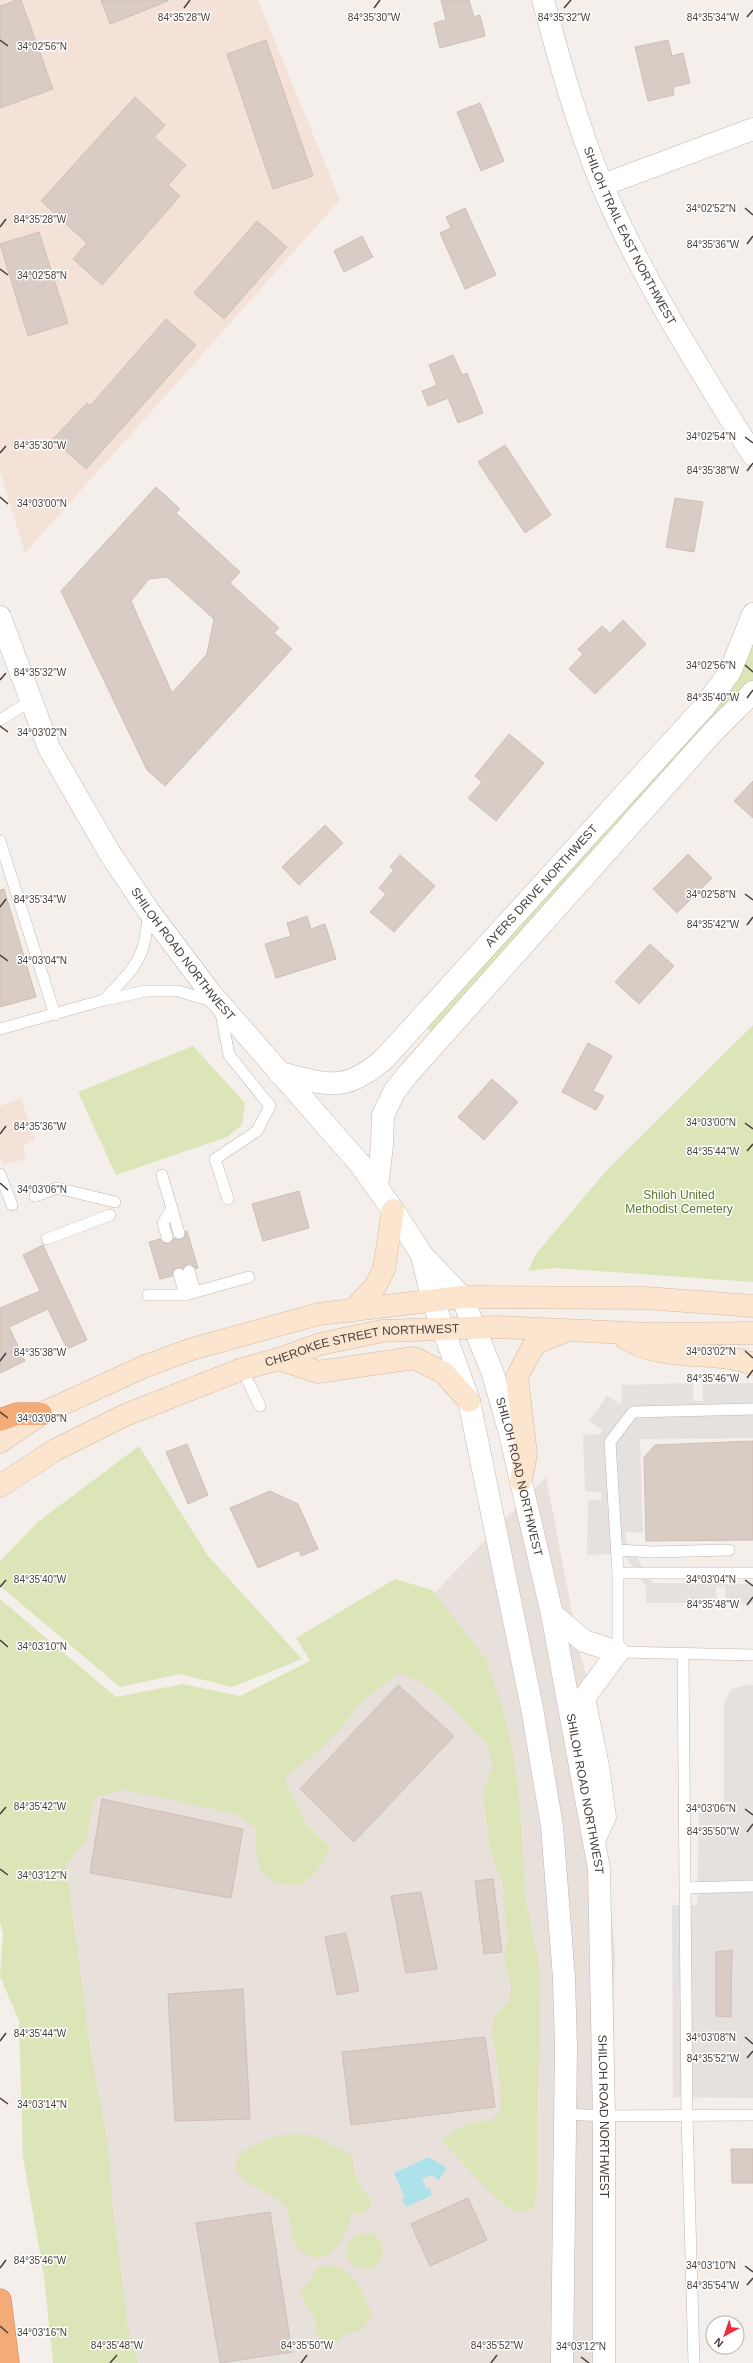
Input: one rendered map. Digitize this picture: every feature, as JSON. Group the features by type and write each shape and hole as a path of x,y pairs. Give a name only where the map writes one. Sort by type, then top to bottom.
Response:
{"highway":[{"path":"0,1420 17,1414 41,1414"},
{"path":"0,2300 8,2363"}],"main road":[{"path":"352,1311 375,1286 384,1269 393,1210"},
{"path":"0,1442 41,1414 143,1367 192,1349 320,1314 462,1297 646,1298 753,1306"},
{"name":"CHEROKEE STREET NORTHWEST","path":"0,1486 54,1450 87,1433 157,1402 242,1369 279,1359 320,1344 382,1331 474,1327 652,1334 753,1333"},
{"path":"521,1480 526,1454 517,1393 517,1377 532,1348 540,1341 569,1331"},
{"path":"614,1332 640,1347 684,1356 743,1360 753,1364"},
{"path":"279,1359 318,1372 414,1358 444,1373 469,1401"}],"street":[{"name":"SHILOH TRAIL EAST NORTHWEST","path":"543,0 586,141 603,185 668,318 753,455"},
{"path":"603,185 753,129"},
{"name":"AYERS DRIVE NORTHWEST","path":"280,1072 324,1083 343,1084 358,1079 384,1059 704,707 730,672 753,614"},
{"name":"SHILOH ROAD NORTHWEST","path":"0,617 49,748 96,832 148,910 219,1004 338,1139 377,1187 422,1255 462,1297 493,1374 521,1480 552,1614 599,1869 604,2116 604,2363"},
{"name":"AYERS DRIVE NORTHWEST","path":"377,1187 383,1115 394,1092 408,1074 713,732 753,692"},
{"name":"SHILOH ROAD NORTHWEST","path":"422,1255 433,1301 469,1401 532,1708 552,1826 564,1978 566,2114 562,2363"},
{"path":"552,1614 584,1641 618,1652 584,1698 598,1766 605,1817 594,1840"},
{"path":"558,2363 576,2363"}],"lane":[{"path":"0,720 31,701"},
{"path":"0,841 55,1015"},
{"path":"104,1000 136,966 145,941 148,910"},
{"path":"0,1029 55,1015 104,1000 162,990 198,995 219,1004 229,1055 270,1106 257,1132 215,1159 228,1199"},
{"path":"0,1174 12,1205"},
{"path":"162,1175 179,1233"},
{"path":"35,1196 57,1188 115,1202"},
{"path":"167,1237 163,1223 172,1208"},
{"path":"47,1239 110,1215"},
{"path":"184,1272 190,1294"},
{"path":"148,1295 190,1294 249,1277"},
{"path":"242,1369 260,1406"},
{"path":"753,1409 633,1412 610,1442 618,1573 618,1652 753,1655"},
{"path":"617,1550 652,1552 729,1550"},
{"path":"618,1573 753,1573"},
{"path":"683,1654 687,2116 694,2363"},
{"path":"686,1888 753,1886"},
{"path":"566,2114 604,2116 753,2115"}],"shaded area":[{"path":"0,0 258,0 340,200 25,553 0,471"},
{"path":"21,1098 35,1140 23,1146 26,1159 3,1165 0,1155 0,1106"},
{"path":"693,1383 693,1401 703,1401 703,1384 753,1383 753,1438 640,1439 643,1533 625,1532 626,1541 653,1583 753,1584 753,1603 726,1604 725,1586 716,1587 717,1603 646,1603 646,1587 624,1554 587,1555 588,1500 601,1500 602,1493 585,1491 583,1435 600,1434 602,1430 589,1421 607,1396 621,1405 622,1385"},
{"path":"546,1477 580,1654 590,1689 615,1952 605,2363 103,2363 57,1941 68,1775 254,1780"},
{"path":"753,1685 753,2098 673,2097 672,1905 697,1905 699,1813 724,1811 724,1704 731,1689"}],"green space":[{"path":"753,645 753,683 434,1032 430,1032 427,1027 736,680"},
{"name":"Shiloh United Methodist Cemetery","path":"753,1025 753,1282 555,1268 528,1271 536,1254 607,1170"},
{"path":"193,1046 245,1103 242,1125 227,1137 116,1175 78,1092"},
{"path":"139,1446 208,1556 302,1659 232,1687 180,1674 120,1687 0,1586 0,1561 39,1521"},
{"path":"395,1579 432,1590 486,1660 502,1706 514,1758 520,1805 525,1895 539,1964 540,2035 537,2115 537,2187 534,2209 514,2212 491,2193 441,2140 468,2123 490,2121 500,2111 501,2088 492,2032 494,2015 509,2002 511,1986 504,1959 508,1939 502,1879 495,1866 489,1843 483,1794 493,1766 489,1747 448,1703 421,1682 398,1673 360,1703 343,1726 317,1752 284,1778 307,1825 331,1848 316,1872 301,1885 278,1884 261,1872 256,1851 256,1828 238,1815 123,1790 94,1797 87,1838 66,1865 92,2061 107,2138 113,2210 128,2328 138,2363 53,2363 44,2276 23,2157 19,2021 0,1976 3,1934 0,1922 0,1599 116,1697 183,1684 240,1696 310,1661 296,1638"},
{"path":"284,2134 311,2135 352,2155 354,2171 357,2179 362,2190 371,2200 370,2206 363,2212 351,2212 342,2239 329,2253 321,2257 312,2257 302,2252 297,2247 292,2234 291,2221 286,2207 274,2197 247,2182 236,2168 236,2161 242,2152 268,2139"},
{"path":"369,2233 378,2238 382,2244 382,2258 378,2264 369,2269 361,2269 352,2264 348,2258 347,2247 352,2238 358,2234"},
{"path":"331,2265 345,2270 354,2278 372,2313 361,2331 347,2333 336,2342 324,2341 317,2334 315,2318 300,2295 302,2289 318,2268"}],"water":[{"path":"429,2157 447,2168 439,2180 431,2175 422,2179 426,2188 429,2188 432,2195 406,2207 402,2199 405,2198 394,2173"}],"building":[{"path":"21,0 53,89 0,108 0,6"},
{"path":"101,0 168,0 168,1 110,24"},
{"path":"441,0 469,0 474,17 480,15 485,36 440,48 434,23 446,20"},
{"path":"266,40 313,176 273,189 227,54"},
{"path":"668,40 672,56 683,53 690,83 673,87 674,95 648,101 635,47"},
{"path":"135,97 165,125 154,137 186,165 168,185 180,196 102,285 73,259 87,243 41,201"},
{"path":"480,103 504,161 481,171 457,112"},
{"path":"465,208 496,275 465,289 440,233 451,228 446,217"},
{"path":"257,221 287,247 224,319 194,293"},
{"path":"39,232 68,323 28,336 0,244"},
{"path":"362,236 373,257 344,272 334,251"},
{"path":"166,319 196,345 86,469 53,439 87,403 90,406"},
{"path":"453,355 462,375 467,373 483,413 458,423 448,398 428,406 422,391 437,385 429,365"},
{"path":"505,445 551,515 525,533 478,462"},
{"path":"156,487 180,509 176,513 240,572 230,583 279,628 274,633 292,649 165,786 147,770 61,591","holes":["167,577 214,619 207,654 172,693 131,601 149,579"]},
{"path":"675,498 703,502 694,552 666,547"},
{"path":"623,620 646,644 595,694 569,669 583,654 578,649 602,626 610,633"},
{"path":"509,734 544,763 496,821 468,798 482,782 475,776"},
{"path":"753,781 753,818 734,801"},
{"path":"325,825 343,843 299,885 282,867"},
{"path":"688,854 712,878 677,913 653,889"},
{"path":"400,855 435,886 394,932 370,912 386,894 379,888 394,870 390,867"},
{"path":"4,889 36,997 0,1007 0,890"},
{"path":"307,916 311,929 325,924 336,959 276,978 265,944 291,936 287,923"},
{"path":"650,944 674,966 639,1004 615,982"},
{"path":"588,1043 612,1056 593,1091 604,1096 596,1110 562,1092"},
{"path":"492,1079 518,1102 484,1140 458,1117"},
{"path":"299,1191 309,1228 263,1241 252,1204"},
{"path":"186,1231 198,1268 196,1269 191,1264 187,1264 183,1268 174,1269 172,1276 160,1279 149,1242 160,1239 162,1242 169,1244 174,1238 178,1240 184,1238"},
{"path":"43,1245 87,1340 67,1349 48,1309 9,1327 25,1361 0,1373 0,1308 40,1291 23,1255"},
{"path":"753,1441 753,1540 646,1541 644,1457 655,1445"},
{"path":"187,1444 208,1495 188,1504 166,1452"},
{"path":"270,1491 298,1504 318,1549 301,1556 299,1550 258,1568 230,1508"},
{"path":"398,1685 454,1736 354,1842 300,1789"},
{"path":"102,1799 243,1829 231,1898 90,1873"},
{"path":"493,1879 502,1952 484,1954 475,1881"},
{"path":"421,1892 437,1969 406,1973 391,1896"},
{"path":"346,1933 359,1991 337,1995 325,1937"},
{"path":"732,1950 731,2017 716,2016 716,1952"},
{"path":"243,1989 250,2119 175,2121 168,1994"},
{"path":"485,2037 495,2107 351,2125 342,2052"},
{"path":"731,2149 753,2149 753,2183 732,2183"},
{"path":"468,2198 487,2240 430,2266 411,2224"},
{"path":"270,2212 292,2352 220,2363 196,2223"}]}
